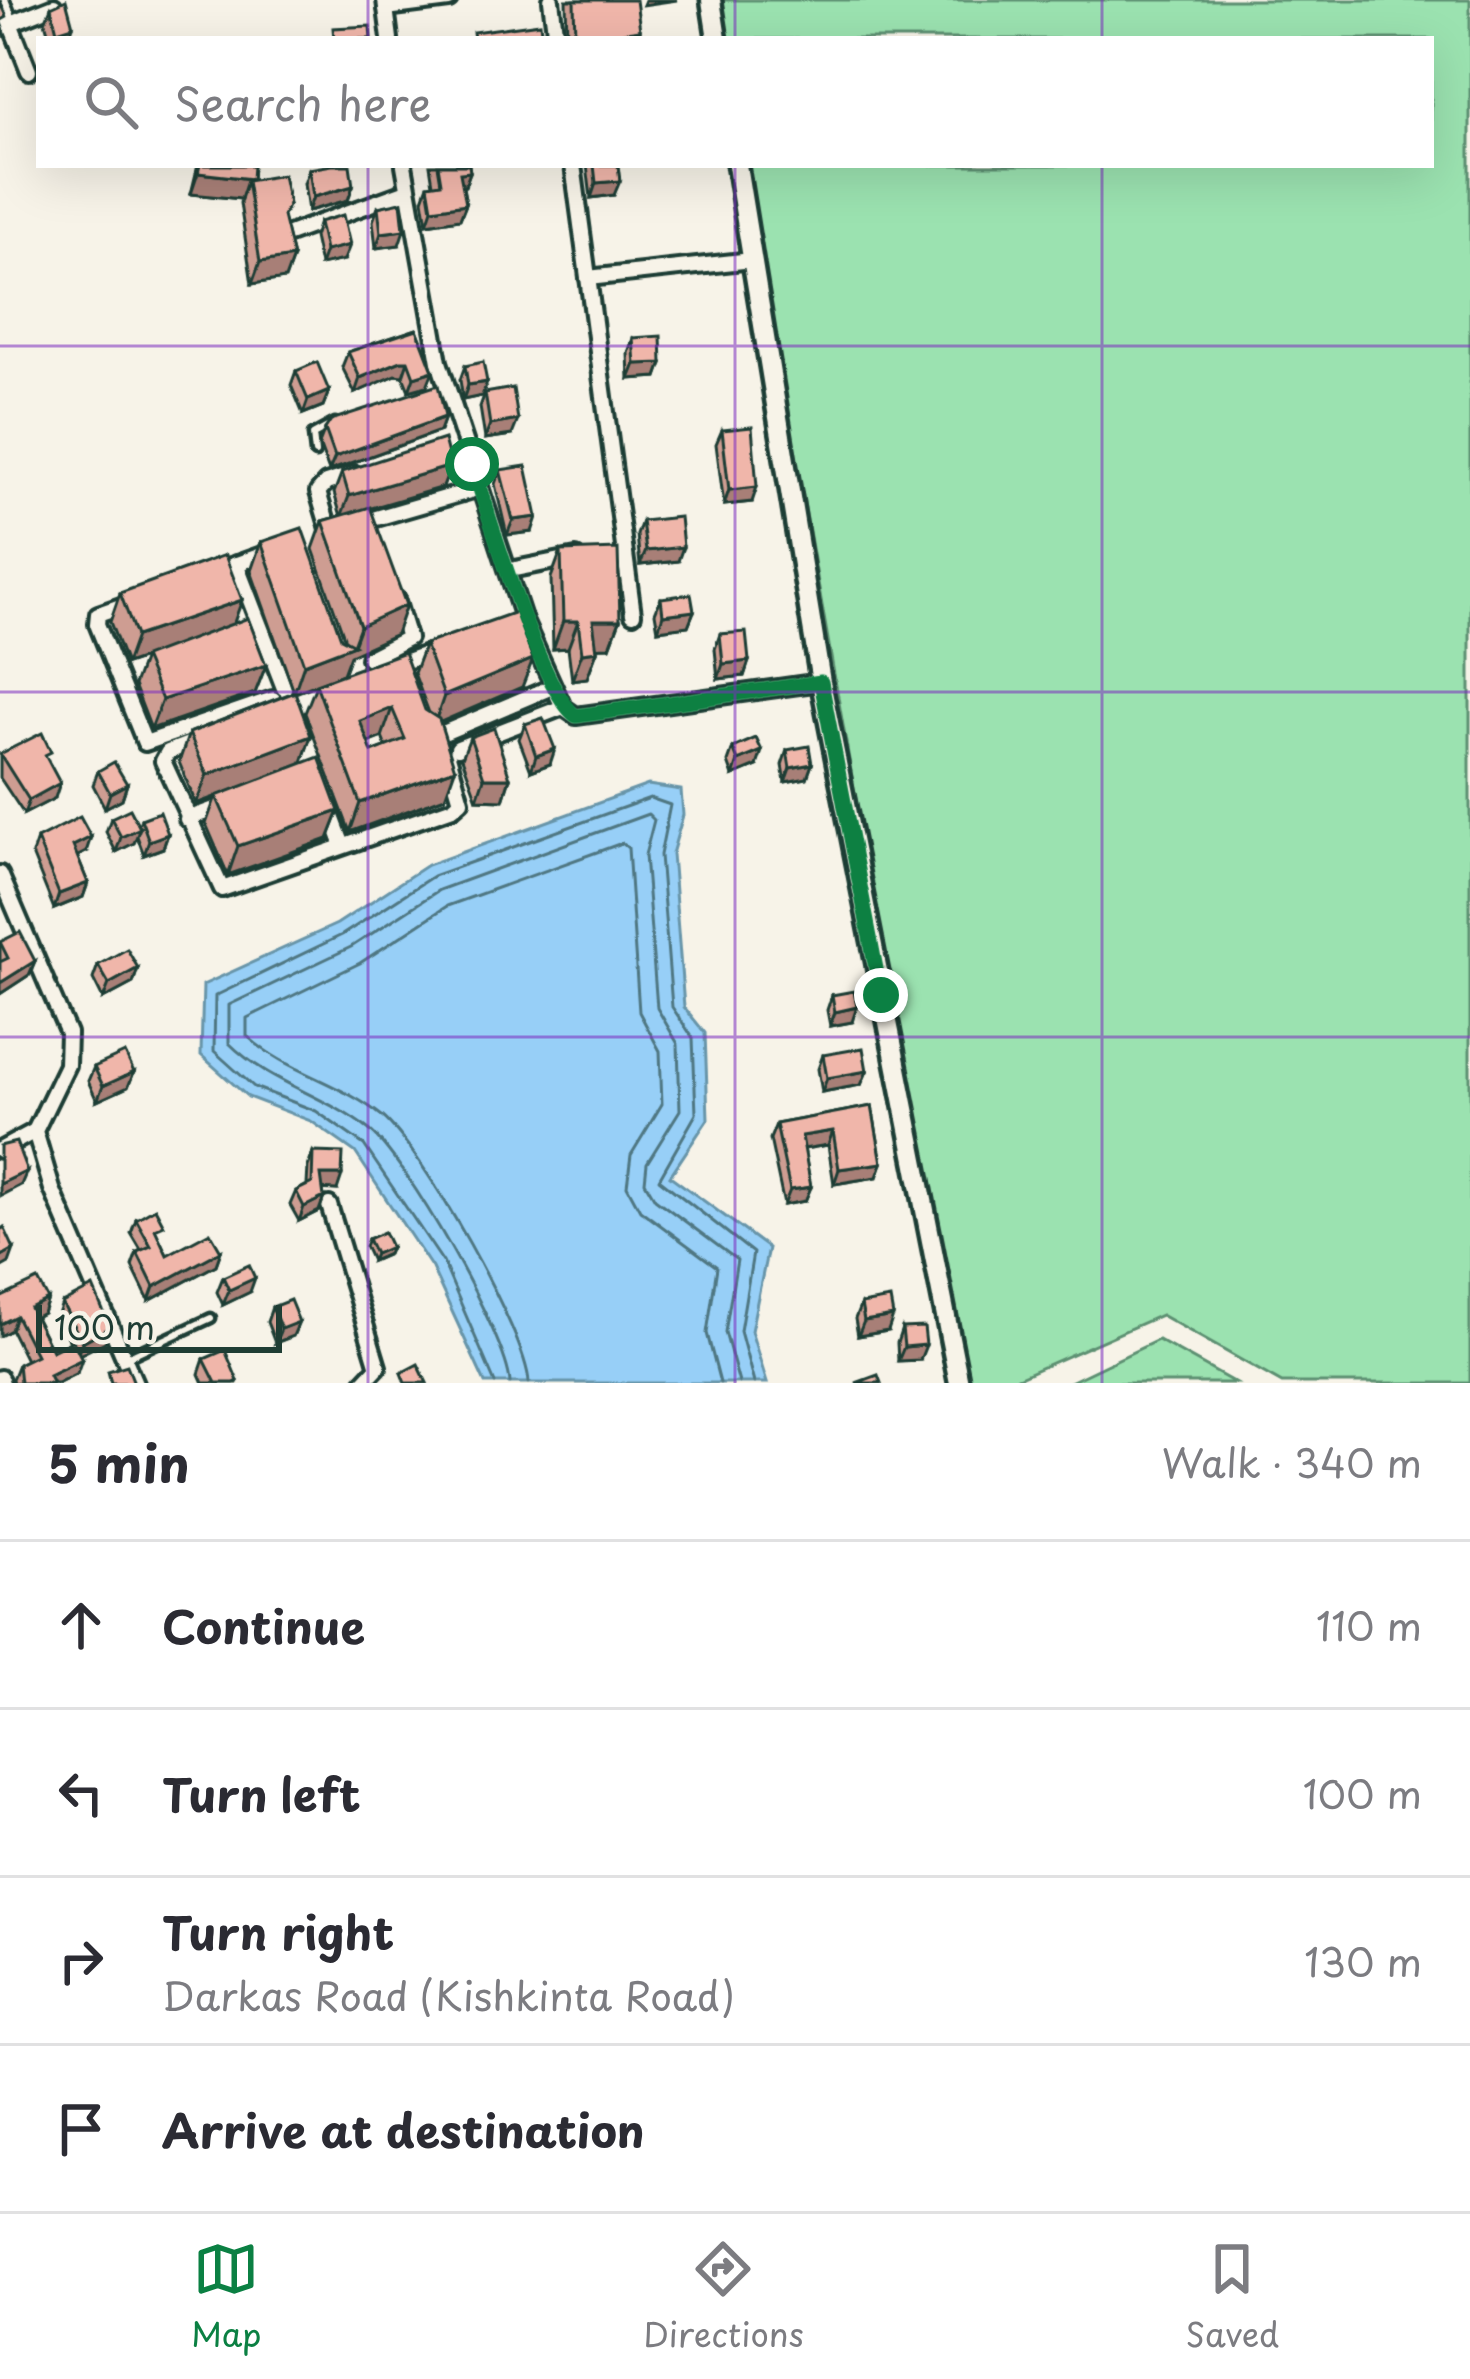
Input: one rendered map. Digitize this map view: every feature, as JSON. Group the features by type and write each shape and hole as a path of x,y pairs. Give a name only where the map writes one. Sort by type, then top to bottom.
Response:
{"main road":[{"path":"710,0 716,36"},
{"path":"737,168 821,682 959,1383"}],"street":[{"path":"1,0 28,70"},
{"path":"390,36 386,4 448,0"},
{"path":"551,0 556,36"},
{"path":"11,22 54,6"},
{"path":"404,168 447,387 524,621 563,707 576,716 821,682"},
{"path":"573,168 633,614"},
{"path":"286,235 407,191"},
{"path":"588,278 752,260"},
{"path":"443,446 464,440"},
{"path":"330,532 320,501 321,486 365,470"},
{"path":"314,537 480,488"},
{"path":"366,521 374,543"},
{"path":"510,570 625,548"},
{"path":"196,578 277,549"},
{"path":"138,600 96,618 145,743 279,693 236,564"},
{"path":"369,658 408,638 390,585"},
{"path":"508,626 524,621"},
{"path":"358,679 452,645"},
{"path":"399,664 405,682"},
{"path":"118,679 140,671"},
{"path":"418,716 425,734 441,734 552,687"},
{"path":"291,706 163,756 222,889 458,805 441,734"},
{"path":"458,748 563,707"},
{"path":"322,791 344,846"},
{"path":"188,819 251,796"},
{"path":"0,874 68,1033 67,1065 35,1131 0,1150"},
{"path":"35,1131 52,1189 135,1383"},
{"path":"329,1205 385,1383"},
{"path":"363,1383 378,1367"}],"lane":[{"path":"430,392 447,387"},
{"path":"315,452 313,435 348,419"},
{"path":"127,1357 211,1318"}],"green space":[{"path":"716,0 1470,0 1470,1383 1282,1383 1161,1315 1006,1383 958,1383 746,168 1434,168 1434,36 722,36"},
{"path":"1158,1340 1235,1383 1068,1383"}],"water":[{"path":"648,785 681,790 683,815 672,854 684,1007 705,1033 708,1119 670,1176 768,1248 751,1331 767,1383 485,1383 432,1268 355,1152 311,1121 248,1097 201,1055 203,985 337,924 427,865"}],"building":[{"path":"66,0 73,26 57,31 51,7"},
{"path":"574,0 636,0 640,30 575,36"},
{"path":"540,23 542,36 474,36 473,32"},
{"path":"370,26 371,36 334,36 333,28"},
{"path":"199,168 253,168 252,179 198,173"},
{"path":"350,168 353,186 313,197 309,169"},
{"path":"438,168 469,168 470,172 460,173 466,204 432,209 428,185 441,183"},
{"path":"594,168 618,168 620,181 596,183"},
{"path":"283,175 289,204 283,216 293,257 260,262 247,181"},
{"path":"401,202 404,230 381,233 378,207"},
{"path":"343,215 350,245 325,251 319,222"},
{"path":"417,329 433,371 414,377 408,361 401,361 360,378 348,352"},
{"path":"661,336 662,363 635,364 633,338"},
{"path":"317,362 329,391 308,400 296,371"},
{"path":"483,362 487,382 468,385 465,366"},
{"path":"438,385 445,417 335,457 325,429 331,420"},
{"path":"513,388 518,420 490,425 485,393"},
{"path":"752,427 757,487 729,490 722,430"},
{"path":"444,439 451,466 349,496 342,472"},
{"path":"526,466 537,517 513,520 500,470"},
{"path":"370,507 406,605 360,626 323,521"},
{"path":"680,517 683,547 646,551 642,521"},
{"path":"302,528 341,638 354,645 304,664 261,542"},
{"path":"618,549 620,620 593,620 597,651 582,653 578,621 563,621 561,551"},
{"path":"225,555 242,600 136,636 120,593"},
{"path":"691,594 694,611 663,615 661,598"},
{"path":"516,612 533,659 444,696 425,644"},
{"path":"248,618 266,665 162,700 144,657"},
{"path":"746,632 749,661 723,664 720,634"},
{"path":"404,652 425,710 439,719 455,769 360,803 316,684","holes":["392,708 405,739 372,752 360,721"]},
{"path":"295,692 311,736 207,775 189,733"},
{"path":"543,718 555,749 536,756 525,724"},
{"path":"494,728 510,778 484,778 470,737"},
{"path":"42,733 51,752 45,755 60,783 29,800 0,754"},
{"path":"756,738 762,751 738,761 733,748"},
{"path":"809,746 812,764 790,768 787,750"},
{"path":"319,757 339,811 238,846 216,796"},
{"path":"114,762 127,784 110,793 98,771"},
{"path":"130,809 140,828 121,837 111,818"},
{"path":"160,812 168,834 149,841 141,819"},
{"path":"80,817 91,837 73,846 88,883 59,894 37,839"},
{"path":"20,932 35,961 0,983 0,962 8,958 0,942"},
{"path":"127,949 138,968 109,984 98,965"},
{"path":"854,991 857,1007 835,1012 832,995"},
{"path":"863,1048 867,1071 827,1078 823,1055"},
{"path":"125,1053 134,1072 103,1086 94,1067"},
{"path":"872,1106 882,1163 839,1169 833,1131 802,1136 811,1187 790,1190 776,1124"},
{"path":"16,1142 27,1171 0,1184 0,1146"},
{"path":"313,1152 343,1153 342,1175 321,1175 324,1197 304,1207 296,1191 312,1183"},
{"path":"155,1208 164,1225 155,1229 167,1255 210,1232 221,1251 154,1287 137,1252 151,1246 136,1219"},
{"path":"4,1227 14,1249 0,1257 0,1230"},
{"path":"384,1232 391,1247 375,1254 368,1239"},
{"path":"249,1265 255,1278 229,1290 223,1277"},
{"path":"38,1280 48,1299 30,1308 52,1351 73,1341 82,1359 49,1375 53,1383 20,1383 18,1364 36,1355 16,1316 0,1324 0,1298"},
{"path":"93,1287 110,1327 82,1342 62,1303"},
{"path":"890,1299 893,1316 864,1321 861,1304"},
{"path":"290,1300 299,1322 281,1329 272,1307"},
{"path":"924,1327 926,1345 904,1347 902,1328"},
{"path":"225,1350 238,1381 216,1383 204,1359"},
{"path":"418,1364 427,1383 405,1383 401,1373"},
{"path":"127,1365 134,1383 111,1383 108,1371"},
{"path":"878,1375 881,1383 856,1383"}],"route":[{"path":"472,464 524,621 552,687 563,707 576,716 821,682 881,995"}]}
